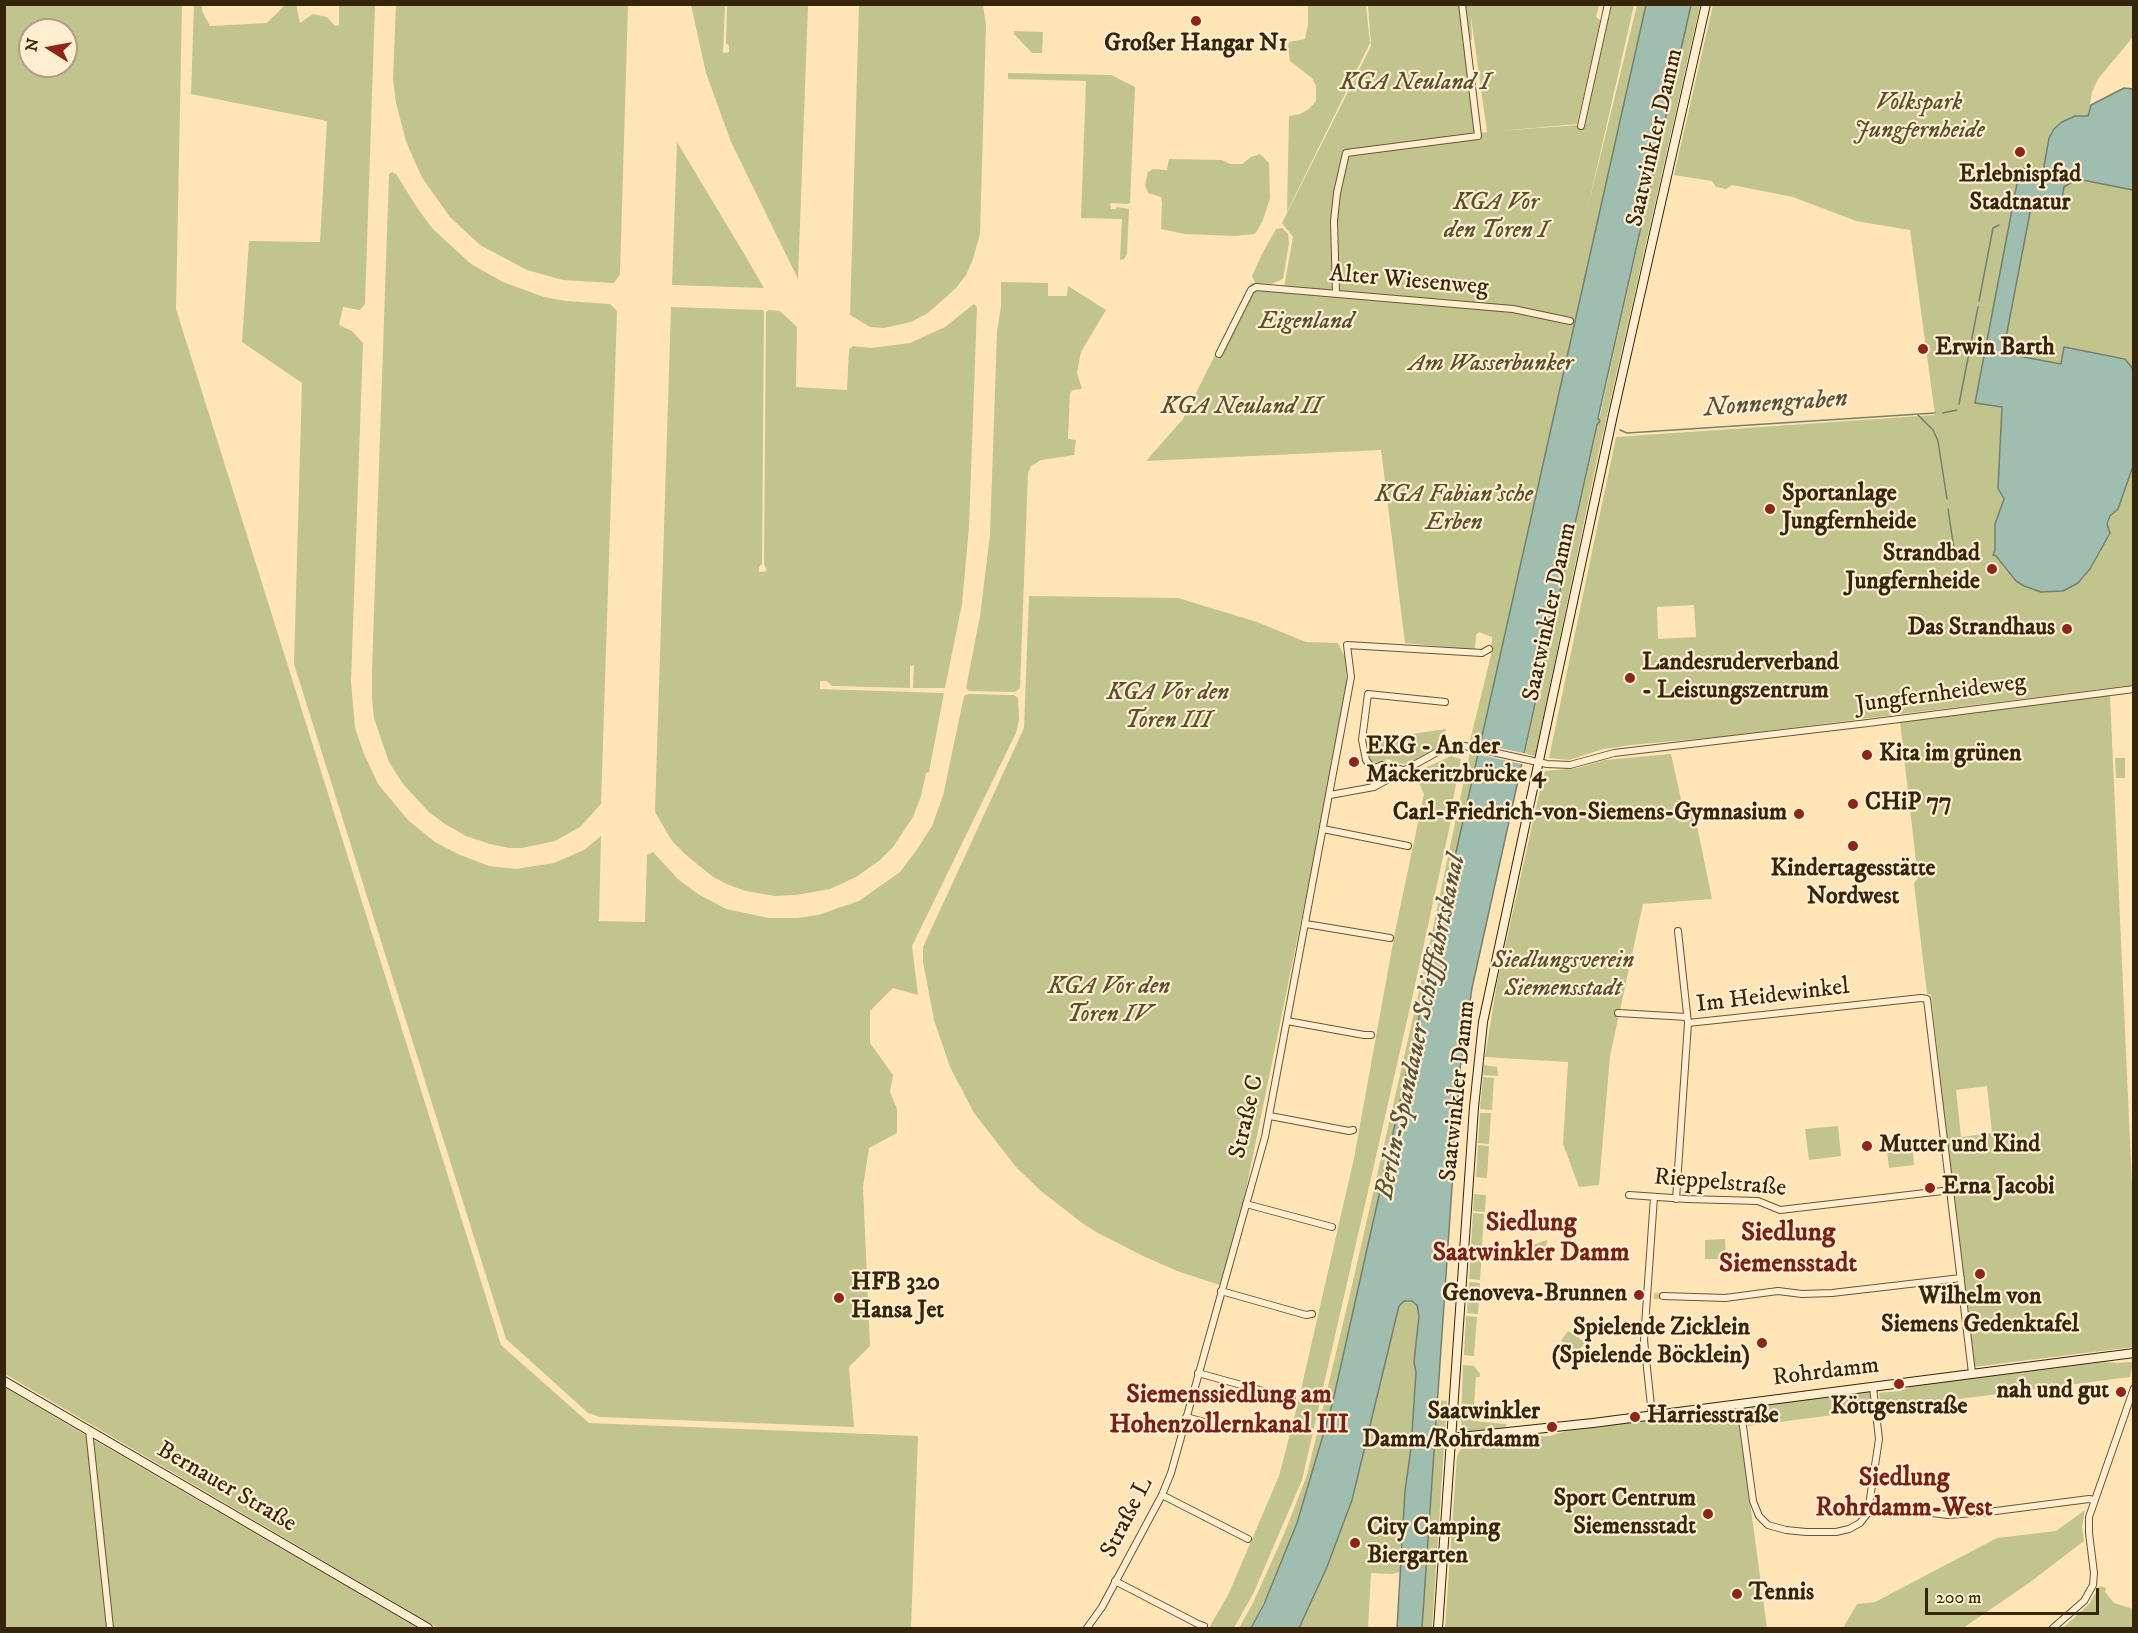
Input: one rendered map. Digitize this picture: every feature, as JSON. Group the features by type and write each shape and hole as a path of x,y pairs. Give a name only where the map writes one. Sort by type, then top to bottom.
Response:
{"main road":[{"name":"Saatwinkler Damm","path":"1438,1629 1478,1063 1489,991 1613,415 1706,4"},
{"name":"Rohrdamm","path":"1451,1438 1488,1436 2133,1353"},
{"name":"Bernauer Straße","path":"4,1381 428,1629"}],"street":[{"path":"1335,293 1334,221 1337,193 1346,153 1478,136 1462,4"},
{"path":"1581,126 1608,4"},
{"name":"Alter Wiesenweg","path":"1219,354 1251,290 1256,287 1513,309 1570,321"},
{"name":"Straße C","path":"1186,1417 1270,1116 1351,678 1347,645 1482,653 1489,649"},
{"name":"Jungfernheideweg","path":"1330,795 1374,787 1440,750 1460,745 1559,766 1614,753 2133,689"},
{"path":"1374,787 1373,769 1366,760 1362,740 1368,694 1445,702"},
{"path":"1373,769 1382,765 1404,770"},
{"path":"1323,829 1408,846"},
{"path":"1306,924 1390,938"},
{"path":"1678,931 1688,1020"},
{"name":"Im Heidewinkel","path":"1618,1013 1688,1020 1927,999 1951,1190"},
{"name":"Im Heidewinkel","path":"1676,1199 1688,1020"},
{"path":"1287,1021 1371,1035"},
{"path":"1270,1116 1353,1130"},
{"path":"1951,1190 1972,1373"},
{"name":"Rieppelstraße","path":"1629,1195 1676,1199 1758,1201 1780,1210 1951,1190"},
{"path":"1652,1415 1645,1359 1654,1197"},
{"path":"1246,1204 1332,1227"},
{"path":"1663,1296 1725,1298 1778,1291 1802,1294 1832,1293 1961,1278"},
{"path":"1221,1291 1306,1315 1312,1314"},
{"path":"1198,1373 1292,1399"},
{"path":"1740,1404 1756,1511 1768,1525 1786,1530 1836,1532 1860,1523 1867,1515 1879,1439 1873,1387"},
{"path":"2053,1629 2084,1601 2093,1585 2089,1523 2094,1500 2133,1388"},
{"path":"1186,1417 1212,1424"},
{"name":"Straße L","path":"1087,1629 1102,1607 1162,1495 1171,1473 1186,1417"},
{"path":"89,1430 110,1629"},
{"path":"1162,1495 1248,1539"},
{"path":"1869,1505 1948,1515 1993,1512 2089,1498 2094,1500"},
{"path":"1115,1581 1204,1626"}],"green space":[{"path":"5,4 182,5 176,309 501,1345 589,1423 918,1436 911,1628 438,1628 5,1374"},
{"path":"296,4 300,23 313,14 327,17 335,26 339,25 339,5 375,5 365,304 360,310 343,307 339,325 352,331 363,343 351,681 355,728 364,754 378,784 408,820 435,842 460,855 489,866 516,869 554,863 584,850 601,836 599,921 645,922 647,855 653,852 679,880 698,894 726,909 769,918 818,915 859,901 900,872 916,851 932,826 943,796 964,696 968,694 1014,695 1018,698 1019,720 1016,733 912,946 918,995 893,988 870,1011 870,1043 893,1075 890,1092 897,1109 897,1133 869,1148 863,1187 870,1346 849,1367 854,1427 600,1417 588,1413 506,1339 294,664 302,383 242,342 249,241 320,242 327,121 191,94 194,5 202,5 202,11 210,26 267,23 285,5"},
{"path":"396,5 628,5 620,274 614,283 563,280 527,270 480,245 450,217 423,179 414,160 406,141 396,103 393,79"},
{"path":"691,5 725,5 723,53 729,52 729,46 726,43 727,5 808,5 798,279 731,142 706,73"},
{"path":"859,5 983,5 986,25 980,234 973,259 966,275 956,288 928,313 911,322 884,328 870,327 850,315"},
{"path":"1308,5 1366,5 1370,43 1287,212 1289,116 1309,109 1316,101 1316,86 1312,78 1290,61 1288,46 1289,42 1305,39"},
{"path":"1368,5 1460,5 1478,133 1487,132 1471,17 1472,40 1468,39 1462,5 1599,5 1596,17 1601,21 1577,124 1500,131 1578,125 1606,5 1634,5 1587,211 1637,5 1646,5 1480,743 1470,741 1491,655 1492,637 1479,632 1476,635 1475,650 1405,643 1381,450 1146,461 1183,419 1251,283 1284,287 1293,237 1282,223 1371,46"},
{"path":"1691,5 1700,5 1598,455 1535,756 1525,754"},
{"name":"Volkspark Jungfernheide","path":"1713,5 2133,5 2133,37 2098,79 2092,92 2088,116 2075,116 2062,122 2049,138 2043,172 2020,168 1975,402 2002,407 1999,491 2003,494 2004,499 1995,524 1995,550 1996,556 2005,569 2024,586 2041,592 2078,583 2083,579 2090,569 2111,516 2118,509 2133,466 2133,685 1718,737 1631,745 1603,749 1569,760 1549,758 1616,437 1935,415 1910,230 1856,221 1793,197 1732,185 1726,189 1716,187 1712,181 1674,175","holes":["1694,605 1696,637 1658,639 1657,607"]},
{"path":"1014,31 1043,32 1042,53 1032,53 1014,34"},
{"path":"1008,73 1111,75 1135,87 1130,203 1110,203 1111,209 1117,207 1129,209 1127,254 1124,259 1120,260 1122,219 1081,218 1086,81 1008,79"},
{"path":"677,142 746,257 764,288 672,285"},
{"path":"1260,154 1269,163 1270,198 1263,220 1255,234 1235,236 1185,234 1161,229 1161,197 1148,193 1145,185 1148,172 1153,169 1167,170 1169,159 1222,160 1230,164 1242,164"},
{"path":"392,172 396,174 433,229 471,264 503,282 544,297 610,304 617,311 601,804 580,827 555,841 522,848 509,848 466,836 445,824 429,812 403,784 389,762 374,718 372,670 389,174"},
{"path":"2077,179 2133,190 2133,369 2125,358 2065,347 2061,364 2003,353 2032,201"},
{"path":"1282,228 1288,234 1289,243 1283,279 1271,284 1255,283 1252,276 1262,254 1276,229"},
{"path":"1001,282 1048,283 1048,296 1067,296 1068,286 1106,310 1081,352 1077,373 1082,389 1073,390 1070,393 1068,439 1076,440 1074,455 1041,460 1031,466 1028,473 1020,688 1015,692 969,691 966,688 980,616 990,535 997,332 1001,306"},
{"path":"974,304 977,307 969,527 962,604 945,688 913,688 914,665 910,666 910,688 832,686 827,681 820,681 820,689 944,693 929,772 926,773 913,817 893,847 880,860 856,877 830,889 775,896 746,891 729,885 713,877 686,855 672,841 655,812 671,307 763,310 764,312 762,564 759,572 767,571 764,564 766,312 780,311 797,327 796,387 847,390 849,349 853,346 871,348 910,343 945,327"},
{"name":"KGA Vor den Toren IV","path":"1029,596 1178,598 1257,622 1306,642 1338,643 1345,657 1347,686 1328,789 1243,1204 1220,1285 1177,1271 1098,1233 1041,1191 1016,1167 974,1113 950,1067 934,1020 923,962 923,947 1024,728"},
{"path":"2110,695 2133,1209 2133,1347 1973,1367 1931,994 1927,994 1914,883 1918,878 1900,722","holes":["1987,1086 1992,1133 1961,1137 1956,1090"]},
{"path":"1446,729 1442,745 1407,764 1392,763 1392,760 1386,759 1385,762 1372,763 1368,758 1364,741"},
{"path":"1470,752 1478,754 1332,1405 1297,1523 1275,1579 1251,1628 1239,1628 1253,1603 1284,1534 1307,1475 1425,965"},
{"name":"Siedlungsverein Siemensstadt","path":"1671,754 1683,808 1693,806 1712,899 1643,904 1610,1056 1599,1185 1579,1187 1563,1144 1568,1062 1485,1057 1497,983 1544,772 1577,768 1605,760"},
{"path":"1451,756 1461,759 1450,815 1452,816 1302,1480 1254,1592 1234,1628 1209,1628 1229,1593 1279,1476 1297,1407 1354,1158 1395,932 1424,794 1414,773"},
{"path":"2115,758 2125,758 2125,778 2116,778"},
{"path":"1484,1065 1497,1067 1498,1076 1483,1075"},
{"path":"1483,1077 1494,1078 1492,1110 1480,1109"},
{"path":"1480,1113 1491,1113 1489,1144 1478,1143"},
{"path":"1838,1126 1841,1156 1809,1160 1805,1129"},
{"path":"1912,1138 1914,1165 1889,1168 1886,1141"},
{"path":"1478,1145 1489,1146 1487,1178 1476,1177"},
{"path":"1474,1194 1486,1195 1485,1212 1473,1211"},
{"path":"1473,1213 1484,1214 1482,1246 1471,1245"},
{"path":"1725,1239 1726,1259 1705,1259 1705,1240"},
{"path":"1547,1240 1546,1249 1527,1256 1524,1248"},
{"path":"1471,1248 1482,1249 1480,1280 1469,1279"},
{"path":"1469,1282 1480,1283 1478,1314 1467,1313"},
{"path":"1404,1301 1412,1301 1417,1305 1419,1316 1400,1572 1371,1573 1368,1628 1299,1628 1327,1567 1352,1500 1399,1305"},
{"path":"1466,1316 1477,1317 1474,1356 1464,1355"},
{"path":"1568,1331 1585,1342 1578,1352 1561,1341"},
{"path":"2105,1362 2133,1362 2130,1377 1881,1409 1879,1393 1900,1391 1913,1386"},
{"path":"1463,1365 1474,1366 1480,1374 1480,1377 1476,1377 1473,1421 1507,1424 1505,1427 1464,1432 1461,1424"},
{"path":"4,1387 94,1440 418,1628 5,1628"},
{"path":"1871,1393 1873,1410 1748,1426 1746,1412 1749,1407"},
{"path":"1437,1400 1447,1401 1446,1417 1432,1628 1422,1628"},
{"path":"1738,1414 1767,1628 1445,1628 1457,1456 1460,1450 1476,1442 1550,1436 1566,1431 1657,1419 1674,1422"},
{"path":"2085,1510 2082,1527 2084,1541 2029,1583 1963,1628 1843,1628 1857,1604 1875,1602 1997,1538 2056,1531"},
{"path":"2100,1586 2106,1588 2105,1592 2114,1603 2133,1609 2133,1628 2063,1628 2089,1604"}],"water":[{"name":"Berlin-Spandauer Schifffahrtskanal","path":"1646,5 1691,5 1472,988 1460,1069 1422,1628 1397,1628 1419,1316 1417,1305 1412,1301 1404,1301 1399,1306 1352,1500 1327,1567 1299,1628 1251,1628 1264,1604 1297,1523 1332,1405"},
{"path":"2124,88 2133,89 2133,190 2077,179 2064,187 2061,207 2032,202 2003,353 2061,364 2064,347 2125,359 2133,369 2133,466 2118,509 2110,516 2107,524 2110,533 2090,569 2078,583 2063,591 2041,592 2016,581 1993,555 1995,524 2004,499 1998,488 2002,407 1975,403 2020,168 2043,172 2049,138 2054,129 2075,116 2088,116 2091,105"}],"pier":[{"path":"1477,743 1528,754 1526,765 1476,754"}],"waterway":[{"name":"Nonnengraben","path":"1979,301 1993,228 1999,225"},
{"name":"Nonnengraben","path":"1959,404 1978,307"},
{"name":"Nonnengraben","path":"1943,413 1957,410"},
{"name":"Nonnengraben","path":"1620,430 1627,433 1935,413"},
{"path":"1918,415 1933,430 1938,441 1947,499"},
{"path":"1948,509 1954,549 1957,552"}],"tunnel":[{"path":"1654,1296 1663,1296"}],"place":[{"name":"Großer Hangar N1","path":"1196,21"},
{"name":"Erlebnispfad Stadtnatur","path":"2020,152"},
{"name":"Erwin Barth","path":"1923,349"},
{"name":"Sportanlage Jungfernheide","path":"1770,509"},
{"name":"Strandbad Jungfernheide","path":"1992,569"},
{"name":"Das Strandhaus","path":"2067,629"},
{"name":"Landesruderverband - Leistungszentrum","path":"1630,678"},
{"name":"Kita im grünen","path":"1867,755"},
{"name":"EKG - An der Mäckeritzbrücke 4","path":"1354,762"},
{"name":"CHiP 77","path":"1853,804"},
{"name":"Carl-Friedrich-von-Siemens-Gymnasium","path":"1799,814"},
{"name":"Kindertagesstätte Nordwest","path":"1853,846"},
{"name":"Mutter und Kind","path":"1867,1146"},
{"name":"Erna Jacobi","path":"1930,1188"},
{"name":"Wilhelm von Siemens Gedenktafel","path":"1980,1274"},
{"name":"Genoveva-Brunnen","path":"1639,1295"},
{"name":"HFB 320 Hansa Jet","path":"839,1298"},
{"name":"Spielende Zicklein (Spielende Böcklein)","path":"1762,1343"},
{"name":"Köttgenstraße","path":"1899,1384"},
{"name":"nah und gut","path":"2121,1392"},
{"name":"Harriesstraße","path":"1635,1417"},
{"name":"Saatwinkler Damm/Rohrdamm","path":"1552,1427"},
{"name":"Sport Centrum Siemensstadt","path":"1708,1514"},
{"name":"City Camping Biergarten","path":"1355,1543"},
{"name":"Tennis","path":"1737,1594"}],"district":[{"name":"Siedlung Saatwinkler Damm","path":"1531,1240"},
{"name":"Siedlung Siemensstadt","path":"1788,1250"},
{"name":"Siemenssiedlung am Hohenzollernkanal III","path":"1229,1412"},
{"name":"Siedlung Rohrdamm-West","path":"1904,1495"}],"park label":[{"name":"KGA Neuland I","path":"1415,84"},
{"name":"KGA Vor den Toren I","path":"1496,218"},
{"name":"Eigenland","path":"1306,323"},
{"name":"Am Wasserbunker","path":"1491,365"},
{"name":"KGA Neuland II","path":"1241,408"},
{"name":"KGA Fabian'sche Erben","path":"1454,510"},
{"name":"KGA Vor den Toren III","path":"1168,708"}]}
